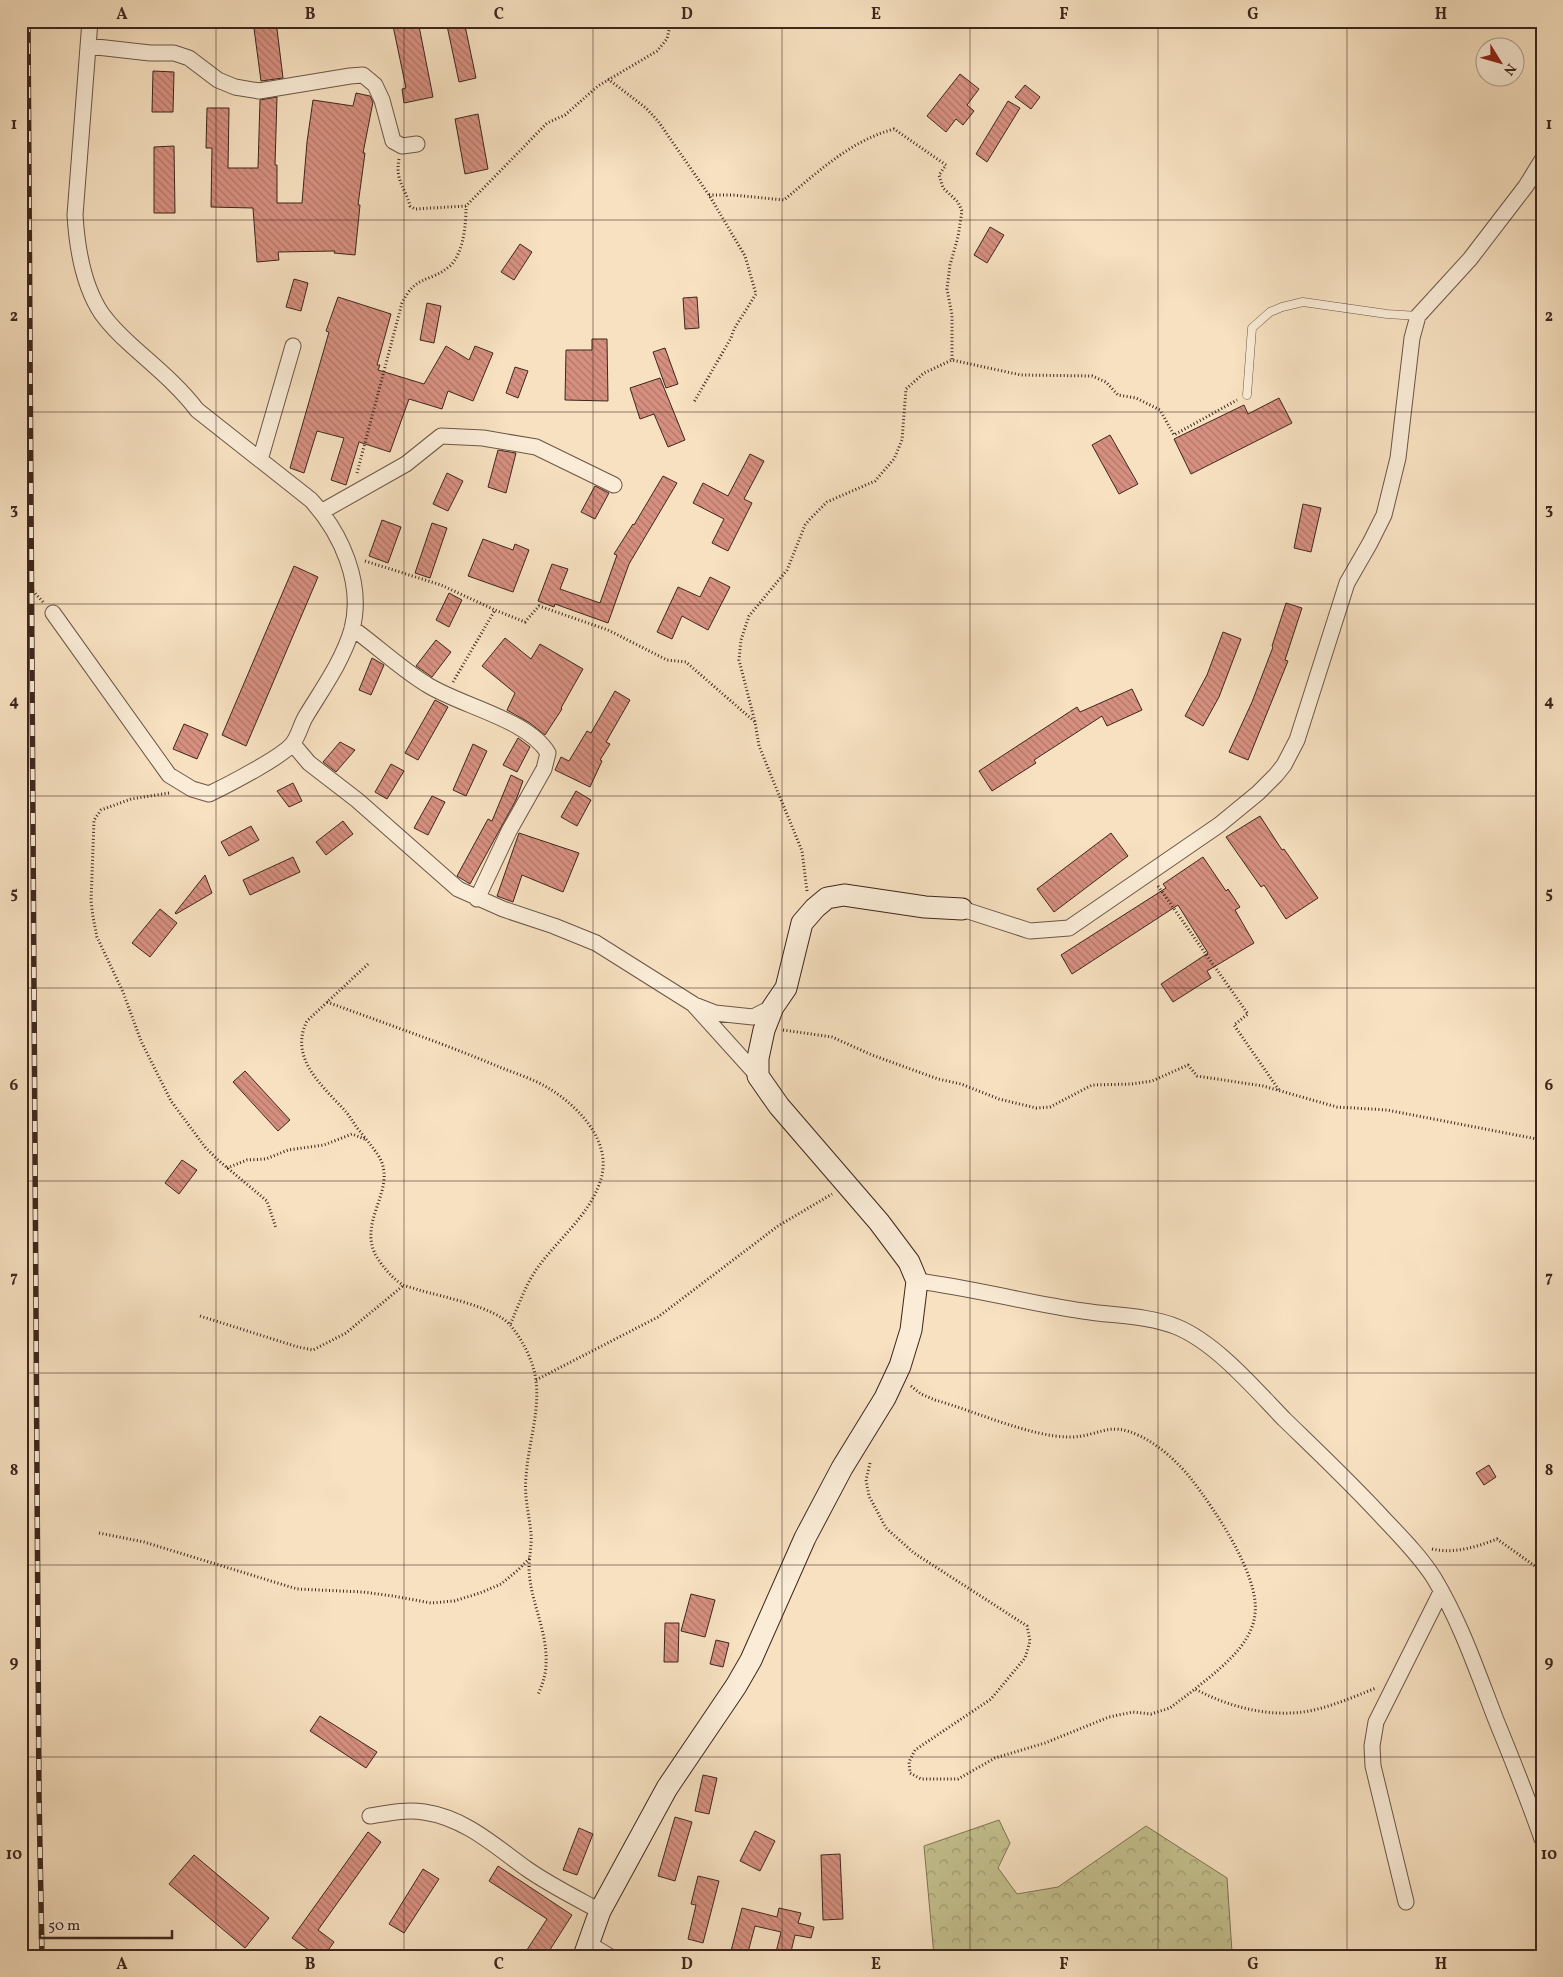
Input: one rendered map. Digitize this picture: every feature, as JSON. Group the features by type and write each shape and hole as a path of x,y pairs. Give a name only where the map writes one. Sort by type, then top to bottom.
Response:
{"street":[{"path":"53,613 169,774 192,789 209,794 293,744 305,718 327,683 346,645 352,628 354,596 346,554 336,533 311,500 196,410 184,393 102,315 92,295 77,241 75,215 90,21"},
{"path":"88,46 150,53 174,53 189,58 218,80 236,87 259,91 363,75 375,85 382,100 393,141 402,146 417,144"},
{"path":"758,1076 759,1047 770,1014 786,988 802,923 827,898 844,895 962,909 1030,931 1070,928 1219,825 1258,794 1284,765 1297,740 1347,583 1374,536 1384,514 1398,458 1412,338 1418,316 1470,259 1526,186 1542,160"},
{"path":"260,460 293,346"},
{"path":"321,512 406,464 441,436 484,438 536,447 614,485"},
{"path":"352,628 425,684 445,695 523,728 542,744 548,753 544,769 509,831 476,899"},
{"path":"293,744 309,763 357,800 458,889 476,899 554,926 596,944 693,1004 716,1013 753,1017 770,1014"},
{"path":"609,1956 586,1950 600,1911 667,1788 736,1686 751,1660 805,1538 842,1468 885,1398 900,1366 911,1330 917,1281 908,1262 896,1244 779,1106 758,1076 693,1004"},
{"path":"917,1281 956,1286 1003,1298 1085,1312 1153,1320 1176,1327 1193,1336 1242,1376 1367,1500 1410,1546 1433,1577 1454,1614 1470,1649 1542,1839"},
{"path":"1406,1902 1373,1766 1372,1746 1376,1722 1441,1592"},
{"path":"370,1816 404,1811 424,1812 447,1817 471,1829 566,1894 600,1911"}],"lane":[{"path":"1247,395 1252,328 1270,312 1303,302 1388,314 1418,316"}],"path":[{"path":"402,146 398,168 401,188 407,195 410,206 415,209 466,206 547,124 566,115 608,79 657,51 667,38 671,21"},
{"path":"608,79 646,108 658,121 709,195 745,256 756,294 734,329 731,338 694,402"},
{"path":"709,195 733,195 784,200 839,155 873,134 894,129 946,165 939,175 943,188 958,202 962,211 958,237 950,265 947,289 952,315 952,360"},
{"path":"352,494 402,303 408,290 413,286 450,265 462,240 466,221 466,206"},
{"path":"802,923 808,900 802,851 759,746 755,722 739,660 741,640 749,616 787,570 805,525 810,519 827,502 875,481 894,459 902,440 906,389 924,374 952,360 1020,374 1092,376 1106,382 1118,395 1136,398 1160,410 1174,435 1247,395"},
{"path":"346,554 441,585 525,622 539,606 608,630 667,660 686,662 755,722"},
{"path":"21,578 53,613"},
{"path":"445,695 495,610"},
{"path":"192,789 131,799 102,810 94,820 92,830 91,901 97,937 123,992 141,1041 171,1101 192,1130 218,1160 267,1201 276,1228"},
{"path":"1149,873 1248,1014 1234,1025 1280,1090"},
{"path":"368,964 307,1021 301,1032 301,1047 306,1064 380,1156 384,1170 385,1186 371,1226 372,1244 377,1257 388,1272 404,1285 476,1306 500,1316 510,1325 527,1352 536,1380 536,1406 525,1479 531,1534 529,1570 542,1632 546,1664 538,1695"},
{"path":"327,1002 479,1058 548,1088 578,1110 587,1120 595,1134 602,1162 602,1179 596,1195 535,1271 510,1325"},
{"path":"770,1014 778,1029 832,1037 872,1055 938,1079 961,1084 999,1098 1036,1108 1050,1107 1092,1085 1132,1084 1152,1081 1188,1064 1197,1076 1264,1086 1337,1107 1387,1110 1542,1140"},
{"path":"227,1168 247,1160 266,1158 288,1150 324,1146 352,1134 367,1140"},
{"path":"536,1380 658,1316 778,1226 826,1197 841,1191 852,1191"},
{"path":"200,1316 313,1350 346,1333 404,1285"},
{"path":"871,1459 866,1480 869,1496 886,1528 914,1553 1027,1626 1030,1641 1025,1658 991,1700 915,1750 909,1762 910,1773 922,1779 958,1779 995,1758 1045,1743 1109,1716 1133,1712 1151,1714 1170,1708 1217,1671 1249,1636 1256,1614 1253,1591 1242,1556 1191,1479 1158,1447 1140,1436 1118,1428 1072,1437 1050,1436 1022,1428 920,1394 905,1380 900,1366"},
{"path":"99,1533 144,1542 297,1589 363,1592 431,1604 480,1593 501,1584 530,1558"},
{"path":"1410,1546 1442,1551 1462,1550 1497,1539 1542,1571"},
{"path":"1195,1690 1238,1707 1276,1713 1313,1710 1351,1698 1398,1677"},
{"path":"811,1956 816,1950"},
{"path":"675,1956 679,1953 696,1952 712,1956"}],"green space":[{"path":"999,1820 1010,1843 998,1868 1017,1894 1058,1887 1146,1826 1227,1878 1232,1952 1236,1956 934,1956 924,1846"}],"building":[{"path":"253,21 276,21 283,78 261,81"},
{"path":"392,21 418,21 433,97 404,103 402,89 406,88"},
{"path":"446,21 464,21 476,78 459,82"},
{"path":"153,71 174,72 173,112 152,112"},
{"path":"960,74 979,89 967,105 974,111 963,125 956,119 946,132 927,116"},
{"path":"1025,85 1040,97 1031,109 1015,97"},
{"path":"356,93 370,96 373,102 363,153 365,153 358,205 360,205 355,255 334,253 335,251 278,252 279,260 257,262 253,208 211,207 212,148 206,148 207,108 229,108 228,168 258,168 260,100 277,97 275,165 277,165 277,203 302,203 307,142 313,100 353,106"},
{"path":"1008,101 1020,108 987,162 976,154"},
{"path":"478,114 488,169 465,174 455,119"},
{"path":"174,146 175,213 154,213 154,147"},
{"path":"990,227 1004,235 987,263 974,255"},
{"path":"520,244 532,252 514,280 501,272"},
{"path":"294,279 308,283 301,311 286,307"},
{"path":"338,297 391,314 377,365 380,365 378,370 424,384 446,346 469,360 475,346 493,353 473,401 448,391 442,409 409,399 390,452 359,442 346,485 331,480 344,438 317,431 304,473 290,468 329,332 326,331"},
{"path":"697,297 699,328 685,329 683,298"},
{"path":"427,303 441,306 434,343 420,340"},
{"path":"592,339 607,339 608,401 565,400 566,350 592,350"},
{"path":"665,348 678,384 666,388 653,352"},
{"path":"515,367 528,371 518,398 506,393"},
{"path":"660,378 685,440 668,447 654,414 640,419 630,388"},
{"path":"1279,398 1292,423 1191,474 1174,439 1244,405 1248,414"},
{"path":"1110,435 1138,484 1119,494 1092,445"},
{"path":"498,450 516,453 506,493 488,487"},
{"path":"750,454 764,461 744,499 752,503 728,551 712,543 724,519 693,503 703,483 728,496"},
{"path":"447,473 463,481 448,511 433,504"},
{"path":"663,476 677,483 629,564 608,623 555,604 554,607 538,601 552,564 568,569 560,589 600,603 617,555 614,554 634,525"},
{"path":"595,486 609,493 595,519 581,512"},
{"path":"1303,504 1321,508 1311,552 1294,548"},
{"path":"382,520 401,527 388,563 369,556"},
{"path":"432,523 447,528 430,578 415,573"},
{"path":"483,539 513,550 515,544 529,550 513,592 468,576"},
{"path":"294,566 318,577 246,746 222,735"},
{"path":"710,577 730,587 708,630 682,616 672,639 657,632 678,587 700,597"},
{"path":"449,593 462,600 449,627 436,620"},
{"path":"1286,603 1302,608 1285,660 1288,661 1248,760 1229,752 1252,702 1273,647"},
{"path":"1223,632 1241,639 1219,697 1203,726 1185,716 1207,675"},
{"path":"505,638 531,659 540,644 583,669 562,709 545,735 530,723 507,710 515,693 482,666"},
{"path":"436,640 451,652 432,677 416,666"},
{"path":"372,658 384,665 371,695 359,690"},
{"path":"1132,689 1142,710 1107,726 1102,716 1034,760 1036,763 992,791 979,771 1077,707 1080,712"},
{"path":"615,691 630,700 606,742 610,744 600,760 602,761 590,787 555,770 561,757 569,761 587,731 591,733"},
{"path":"435,700 448,707 418,760 405,753"},
{"path":"184,724 208,734 197,759 173,749"},
{"path":"518,738 530,747 517,772 503,765"},
{"path":"340,742 355,750 336,772 323,762"},
{"path":"473,744 487,751 466,796 453,790"},
{"path":"391,764 404,771 387,799 375,792"},
{"path":"511,775 523,781 516,800 470,884 457,876 488,819 492,821"},
{"path":"293,783 302,801 289,807 277,791"},
{"path":"576,791 591,800 577,826 561,817"},
{"path":"432,796 445,802 428,835 414,828"},
{"path":"1260,816 1282,850 1284,849 1318,898 1286,919 1264,885 1261,887 1226,837"},
{"path":"343,821 353,834 326,855 316,842"},
{"path":"251,826 259,840 229,856 221,842"},
{"path":"519,833 579,853 563,892 522,875 513,902 497,896"},
{"path":"1111,833 1128,856 1054,912 1037,889"},
{"path":"293,857 300,872 250,895 243,880"},
{"path":"1203,857 1226,891 1228,889 1240,907 1235,910 1254,943 1207,971 1211,978 1173,1002 1161,984 1208,953 1178,905 1072,974 1061,955 1166,888 1163,884"},
{"path":"205,875 212,893 176,914 175,913"},
{"path":"160,909 177,923 150,957 132,943"},
{"path":"245,1071 290,1120 278,1131 233,1082"},
{"path":"182,1160 197,1170 179,1194 165,1183"},
{"path":"1489,1465 1496,1477 1484,1485 1476,1473"},
{"path":"691,1594 715,1600 705,1637 681,1631"},
{"path":"665,1623 679,1623 678,1662 664,1662"},
{"path":"716,1640 729,1643 723,1667 710,1664"},
{"path":"320,1716 377,1752 366,1768 310,1731"},
{"path":"703,1775 717,1778 709,1814 695,1811"},
{"path":"675,1817 692,1822 675,1881 658,1876"},
{"path":"579,1828 593,1834 577,1875 563,1870"},
{"path":"755,1831 775,1841 760,1871 740,1861"},
{"path":"368,1832 381,1842 318,1930 334,1942 324,1956 317,1956 292,1938"},
{"path":"840,1854 843,1919 823,1920 821,1855"},
{"path":"194,1855 269,1918 245,1948 169,1884"},
{"path":"498,1866 572,1915 546,1956 523,1956 547,1919 489,1881"},
{"path":"423,1869 439,1879 404,1933 389,1924"},
{"path":"698,1876 719,1881 703,1943 688,1939 696,1905 691,1904"},
{"path":"742,1908 777,1917 779,1908 801,1913 798,1923 814,1927 811,1938 795,1935 790,1956 775,1956 781,1932 755,1926 747,1956 731,1951"}],"railway":[{"path":"28,21 39,1797 42,1956"}]}
